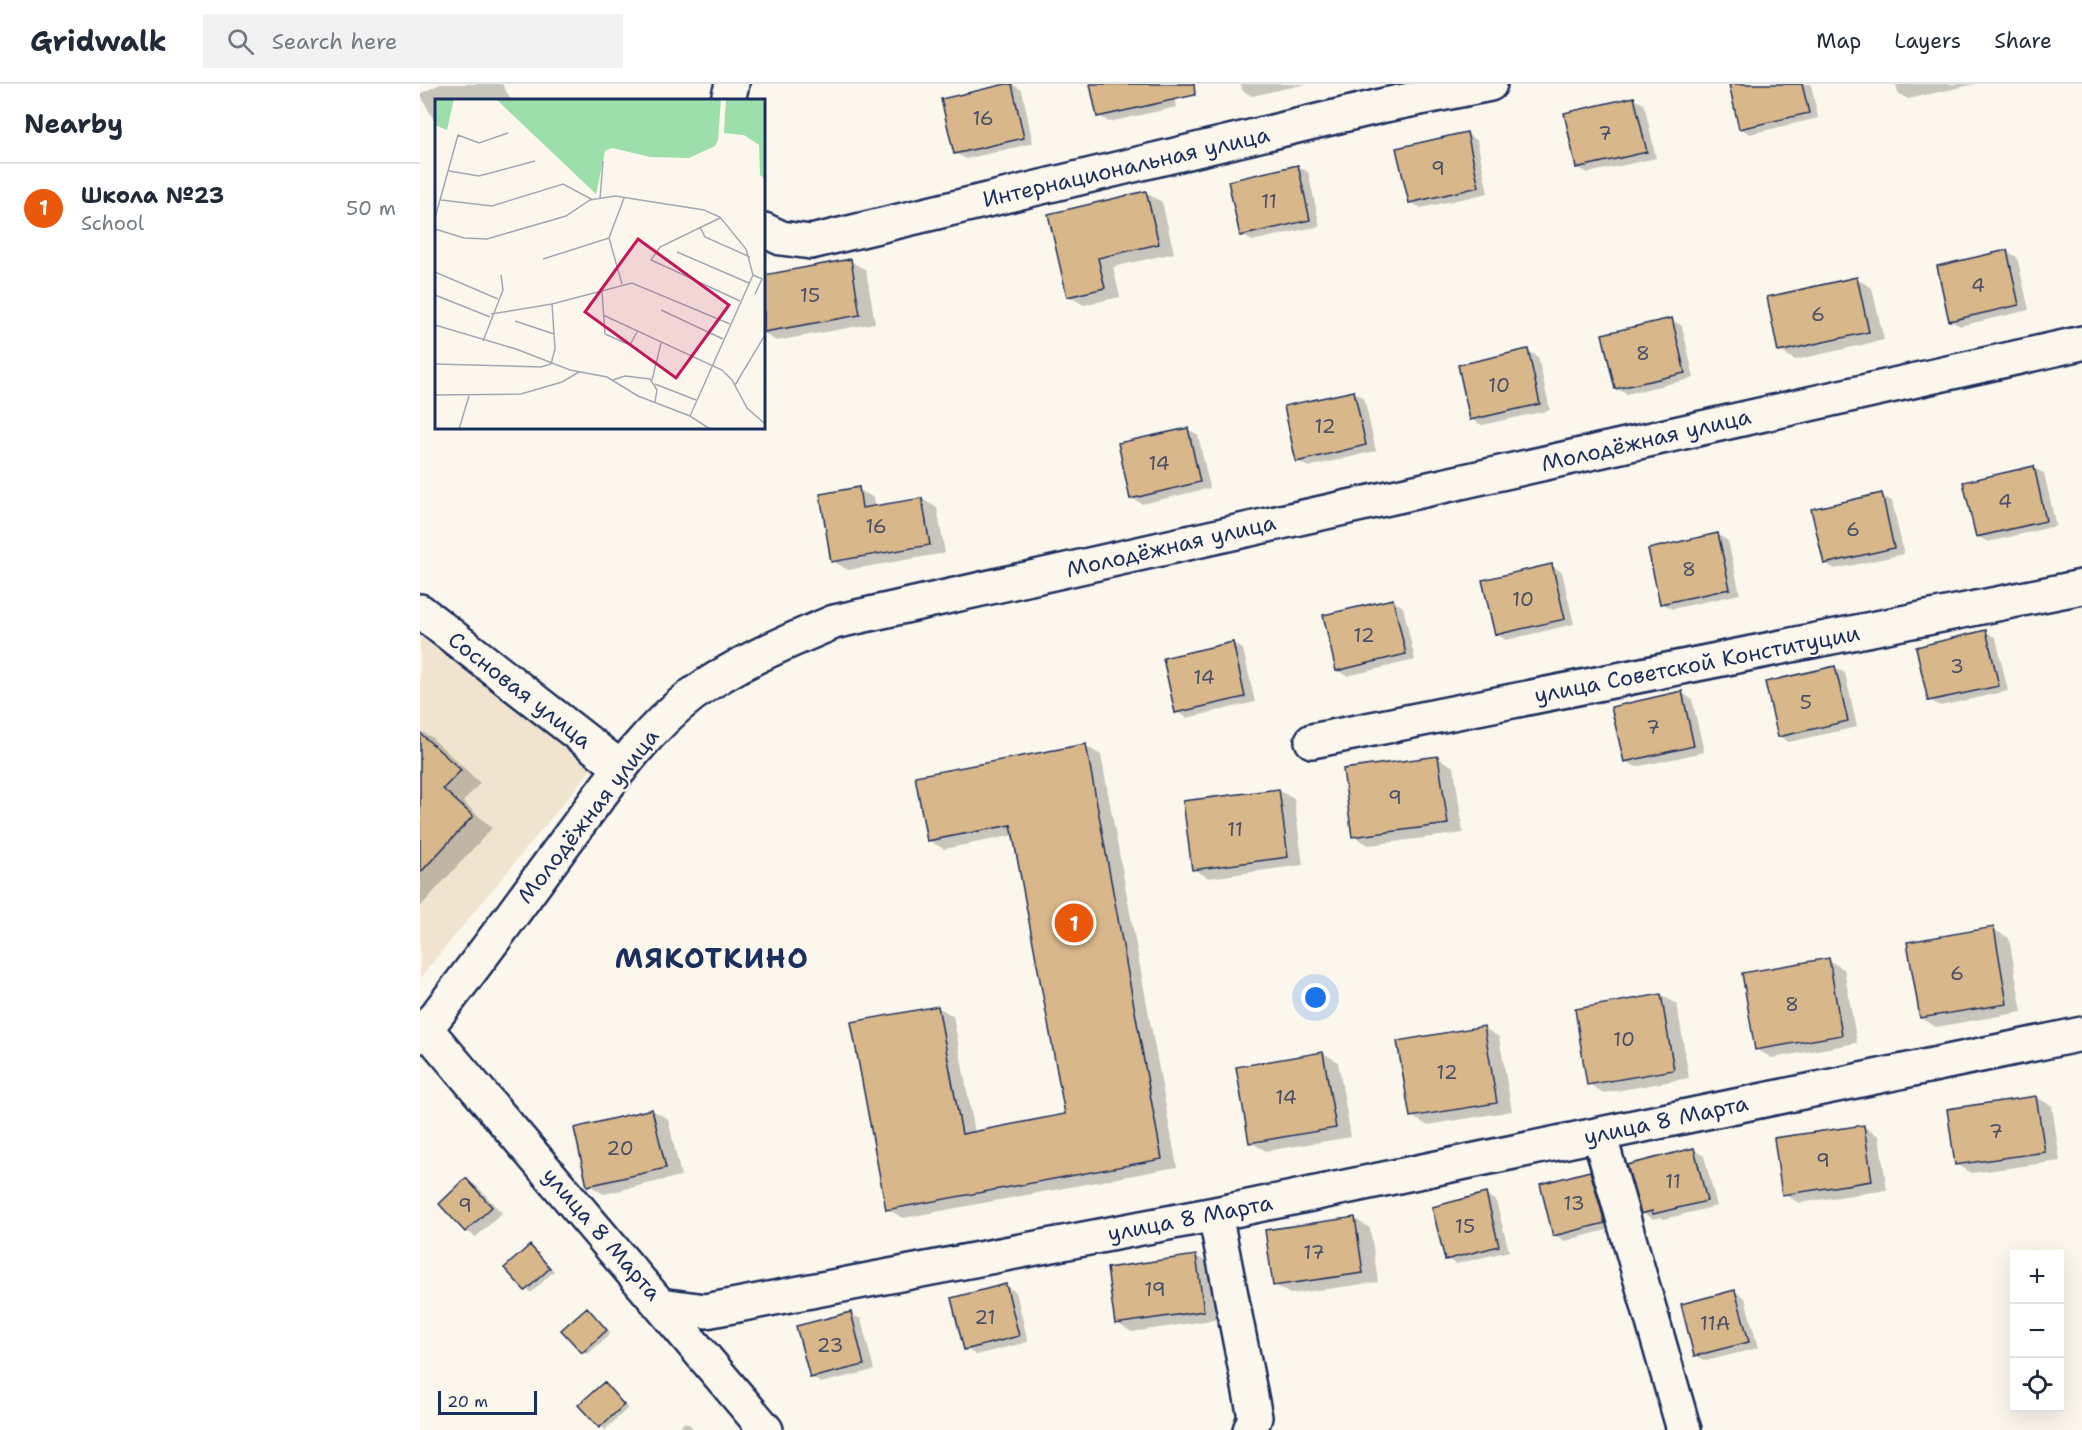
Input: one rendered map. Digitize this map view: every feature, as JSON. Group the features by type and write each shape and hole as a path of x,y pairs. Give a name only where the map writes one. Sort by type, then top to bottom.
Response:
{"street":[{"path":"728,99 732,84"},
{"name":"Интернациональная улица","path":"765,230 781,238 811,242 1385,105 1490,84"},
{"name":"Молодёжная улица","path":"423,1032 621,768 659,724 730,670 774,647 834,622 2082,342"},
{"name":"улица Советской Конституции","path":"1312,741 2082,587"},
{"name":"Сосновая улица","path":"420,611 621,768"},
{"name":"улица 8 Марта","path":"423,1032 660,1305 706,1311 1215,1214 2082,1034"},
{"path":"1599,1134 1684,1430"},
{"path":"1215,1214 1256,1417 1250,1430"},
{"path":"660,1305 766,1430"}],"shaded area":[{"path":"420,623 597,762 420,978"}],"building":[{"path":"1012,84 1024,138 954,154 941,99"},
{"path":"1090,84 1194,84 1195,95 1097,117"},
{"path":"1729,84 1802,84 1809,113 1739,129"},
{"path":"1634,97 1647,152 1576,168 1564,113"},
{"path":"1467,132 1479,187 1409,203 1396,148"},
{"path":"1298,165 1310,220 1240,236 1228,181"},
{"path":"1146,191 1159,244 1098,258 1105,288 1067,297 1048,214"},
{"path":"2007,250 2019,305 1949,321 1937,266"},
{"path":"851,259 860,315 765,332 765,275"},
{"path":"1857,277 1869,332 1778,352 1767,297"},
{"path":"1672,318 1685,373 1615,389 1602,334"},
{"path":"1528,349 1540,404 1470,420 1458,365"},
{"path":"1354,391 1366,445 1296,462 1284,406"},
{"path":"1188,428 1200,482 1130,499 1118,443"},
{"path":"2034,466 2046,521 1976,537 1963,482"},
{"path":"859,487 862,508 922,498 930,545 831,562 820,494"},
{"path":"1882,493 1894,548 1824,564 1811,509"},
{"path":"1718,533 1730,589 1660,604 1648,549"},
{"path":"1552,564 1565,619 1495,635 1482,580"},
{"path":"1393,599 1406,654 1336,671 1323,615"},
{"path":"1986,630 1999,686 1928,701 1916,647"},
{"path":"1233,642 1245,697 1175,713 1163,658"},
{"path":"1835,666 1848,721 1778,737 1765,682"},
{"path":"1682,691 1694,746 1624,762 1611,707"},
{"path":"420,733 461,770 443,789 473,816 420,873"},
{"path":"1086,744 1162,1159 886,1210 851,1022 938,1006 962,1134 1065,1114 1011,825 927,841 915,776"},
{"path":"1438,756 1448,824 1352,837 1343,769"},
{"path":"1279,789 1288,857 1192,870 1183,801"},
{"path":"1994,927 2007,1004 1920,1018 1907,942"},
{"path":"1829,958 1842,1035 1755,1050 1742,973"},
{"path":"1661,994 1674,1070 1587,1085 1575,1009"},
{"path":"1484,1026 1497,1103 1410,1117 1397,1041"},
{"path":"1323,1052 1336,1128 1249,1143 1236,1067"},
{"path":"2036,1096 2045,1152 1955,1165 1947,1109"},
{"path":"652,1109 666,1168 587,1186 574,1128"},
{"path":"1864,1125 1872,1181 1782,1195 1774,1138"},
{"path":"1694,1148 1707,1201 1653,1214 1652,1211 1641,1214 1627,1165"},
{"path":"1590,1171 1605,1223 1553,1236 1540,1184"},
{"path":"466,1178 492,1207 465,1232 439,1204"},
{"path":"1486,1193 1499,1246 1445,1260 1432,1207"},
{"path":"1355,1217 1363,1273 1273,1286 1265,1230"},
{"path":"530,1245 550,1268 525,1291 504,1268"},
{"path":"1196,1255 1204,1311 1115,1324 1107,1268"},
{"path":"1006,1284 1019,1336 964,1350 951,1298"},
{"path":"1735,1290 1749,1342 1694,1356 1681,1304"},
{"path":"587,1307 607,1330 582,1353 561,1330"},
{"path":"851,1312 864,1365 810,1378 796,1326"},
{"path":"604,1382 624,1405 599,1428 578,1405"}],"place":[{"name":"Школа №23","path":"1074,923"}],"district":[{"name":"МЯКОТКИНО","path":"712,958"}]}
